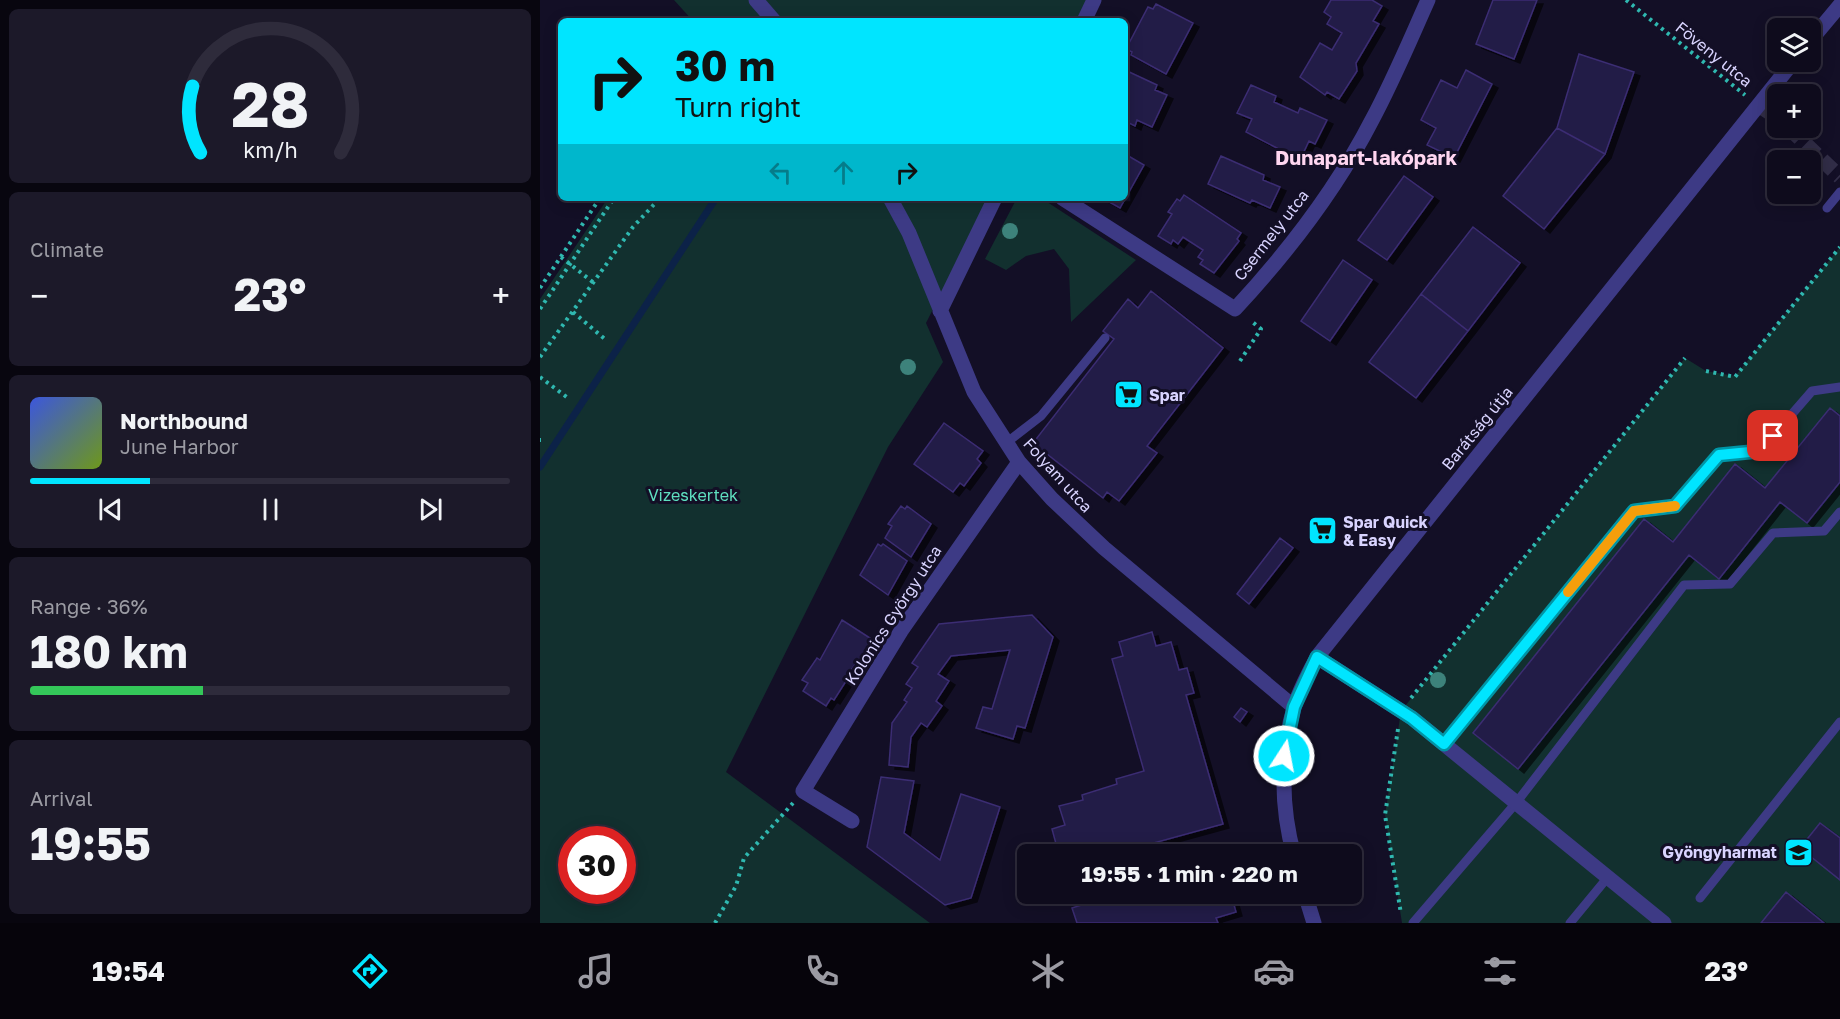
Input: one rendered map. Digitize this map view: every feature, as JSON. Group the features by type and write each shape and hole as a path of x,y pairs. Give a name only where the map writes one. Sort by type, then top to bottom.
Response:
{"street":[{"path":"756,0 771,18"},
{"path":"1085,18 1094,0"},
{"name":"Csermely utca","path":"1235,309 1262,279 1329,190 1372,121 1428,0"},
{"path":"1821,28 1840,5"},
{"name":"Barátság útja","path":"1291,844 1288,832 1284,756 1294,707 1317,657 1785,72"},
{"name":"Folyam utca","path":"893,201 909,233 974,392 1019,462 1052,499 1104,548 1294,707"},
{"path":"940,311 994,201"},
{"path":"1067,201 1235,309"},
{"name":"Kolonics György utca","path":"803,791 901,631 1019,462"},
{"path":"1317,657 1401,711 1664,923"},
{"path":"803,791 852,821"},
{"path":"1308,904 1314,923"}],"lane":[{"path":"1827,208 1840,192"},
{"path":"1006,443 1041,416 1104,338"},
{"path":"1444,744 1634,511 1675,506 1719,455 1760,451 1812,391 1840,387"},
{"path":"1413,923 1516,803 1684,585 1730,584 1773,533 1824,531 1840,512"},
{"path":"1700,898 1840,723"},
{"path":"1831,734 1840,741"},
{"path":"1570,923 1608,877"}],"path":[{"name":"Föveny utca","path":"1626,0 1758,105"},
{"path":"540,288 598,201"},
{"path":"540,309 612,201"},
{"path":"540,357 633,227 657,201"},
{"path":"1706,371 1735,376 1840,247"},
{"path":"561,257 594,283"},
{"path":"1235,309 1261,329 1239,361"},
{"path":"573,312 606,339"},
{"path":"1402,923 1385,815 1401,711 1685,358"},
{"path":"540,377 568,399"},
{"path":"715,923 736,886 744,858 803,791"}],"green space":[{"path":"674,0 1087,0 1078,18 690,18"},
{"name":"Vizeskertek","path":"606,201 987,201 926,323 943,362 888,447 726,772 930,923 540,923 540,299"},
{"path":"1015,201 1046,201 1136,260 1071,322 1069,269 1054,249 1026,256 1006,270 985,259"},
{"path":"1840,247 1840,923 1402,923 1385,815 1401,711 1685,358 1706,371 1735,376"}],"building":[{"path":"1331,0 1372,0 1382,6 1373,21 1379,24 1356,63 1357,71 1339,99 1327,92 1325,95 1300,77 1320,43 1332,50 1342,33 1327,24 1331,17 1324,12"},
{"path":"1493,0 1537,0 1514,59 1476,44"},
{"path":"1156,4 1193,23 1166,74 1131,55 1132,52 1128,50 1128,45 1148,7 1153,9"},
{"path":"1579,54 1634,72 1605,154 1557,128"},
{"path":"1466,70 1492,84 1454,158 1427,145 1436,128 1421,120 1441,80 1457,88"},
{"path":"1128,71 1157,85 1155,90 1167,95 1152,127 1137,120 1135,126 1128,122"},
{"path":"1251,85 1276,96 1274,102 1298,113 1300,108 1327,120 1315,144 1309,141 1300,160 1246,132 1252,119 1237,113"},
{"path":"1557,128 1605,154 1544,229 1503,196"},
{"path":"1128,156 1144,165 1128,194"},
{"path":"1221,156 1264,175 1263,180 1280,187 1270,208 1252,200 1250,203 1208,184"},
{"path":"1404,176 1433,197 1387,260 1358,240"},
{"path":"1184,195 1241,233 1237,239 1239,241 1214,273 1200,264 1203,260 1198,257 1203,250 1183,237 1178,244 1173,240 1171,244 1158,236 1172,214 1168,212 1177,199 1180,201"},
{"path":"1107,201 1124,201 1120,208"},
{"path":"1473,227 1520,263 1468,331 1421,294"},
{"path":"1343,260 1372,280 1330,341 1301,321"},
{"name":"Spar","path":"1151,291 1223,348 1147,446 1157,453 1119,501 1107,492 1103,498 1033,443 1114,339 1103,331 1128,299 1138,308"},
{"path":"1421,294 1468,331 1416,398 1369,362"},
{"path":"1830,408 1840,416 1840,482 1807,523 1780,502 1719,579 1689,555 1518,769 1473,733 1644,519 1673,542 1735,464 1765,488"},
{"path":"944,423 983,451 977,459 981,463 964,486 960,483 953,492 914,464"},
{"path":"901,506 905,509 907,506 931,524 911,557 885,538 892,526 888,524"},
{"path":"1280,538 1293,548 1249,604 1237,594"},
{"path":"878,544 881,546 883,544 907,561 888,595 860,575"},
{"path":"1032,615 1053,637 1025,728 1017,726 1013,739 976,728 983,707 992,709 1010,650 951,656 938,674 949,681 936,701 942,706 927,727 921,723 911,737 908,767 889,765 892,723 907,702 904,700 912,688 906,684 918,667 912,663 939,624"},
{"path":"842,620 873,640 846,677 848,678 834,700 831,698 826,706 803,691 808,683 802,680 817,658 820,660"},
{"path":"1152,632 1156,646 1171,642 1179,670 1187,668 1194,693 1186,695 1223,824 1150,844 1056,844 1052,829 1065,825 1059,806 1083,800 1082,795 1117,784 1116,779 1144,771 1112,659 1123,656 1119,642"},
{"path":"1241,708 1247,712 1240,722 1234,717"},
{"path":"881,777 914,781 904,833 940,860 961,794 1000,807 971,898 945,905 867,847"},
{"path":"1820,823 1840,838 1840,880 1800,848"},
{"path":"1786,892 1824,923 1761,923"},
{"path":"1085,904 1234,904 1236,912 1216,918 1218,923 1077,923 1072,908"}],"waterway":[{"path":"540,467 714,201"}],"tunnel":[{"path":"1758,105 1767,111"},
{"path":"1799,138 1840,177"}],"slow traffic":[{"path":"1568,592 1634,511 1675,506"}],"place":[{"name":"Spar","path":"1128,395"},
{"name":"Spar Quick & Easy","path":"1322,531"},
{"name":"Gyöngyharmat","path":"1798,852"}],"district":[{"name":"Dunapart-lakópark","path":"1366,157"}],"route":[{"path":"1284,756 1294,707 1317,657 1412,718 1444,744 1634,511 1675,506 1719,455 1760,451 1773,436"}]}
